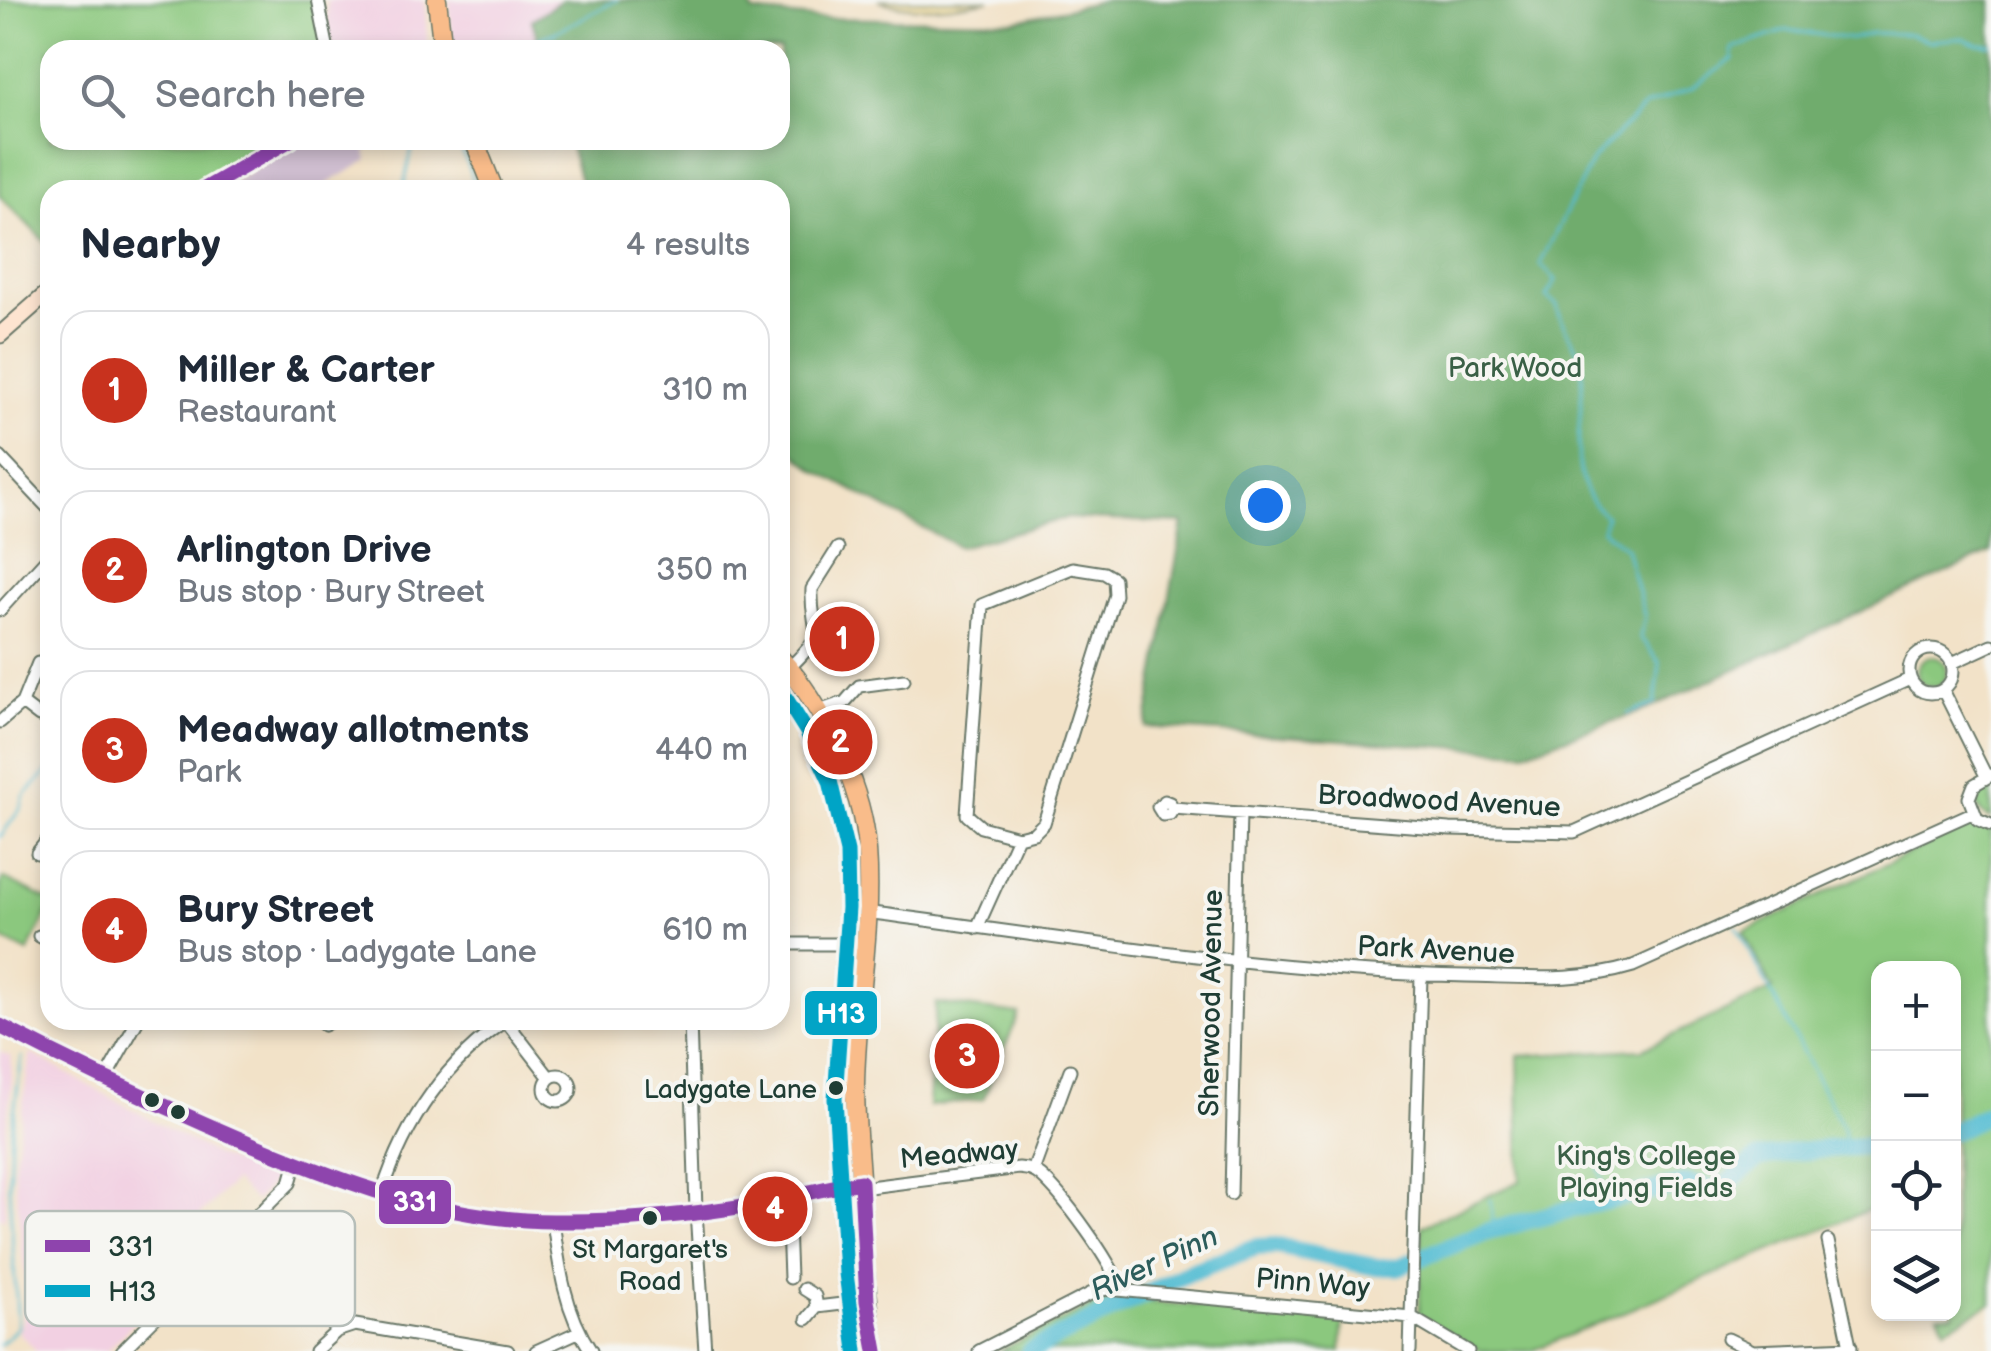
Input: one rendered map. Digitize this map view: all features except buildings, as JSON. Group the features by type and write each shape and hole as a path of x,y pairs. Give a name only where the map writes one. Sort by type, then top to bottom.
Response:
{"main road":[{"path":"437,0 441,40"},
{"path":"478,150 490,180"},
{"path":"790,672 819,711 839,754 862,818 867,846 856,1084 867,1302 876,1351"}],"street":[{"path":"318,0 326,40"},
{"path":"220,180 273,150"},
{"path":"0,335 40,300"},
{"path":"0,457 40,498"},
{"path":"790,659 813,644 817,625 812,589 838,546"},
{"path":"3,602 40,566"},
{"path":"1072,568 1104,573 1114,579 1115,595 1044,823 1034,834 1018,837 981,828 967,815 982,605 1072,568"},
{"path":"1952,662 1991,645"},
{"path":"1939,650 1952,662 1952,679 1936,693 1920,690 1910,679 1912,661 1923,651 1939,650"},
{"path":"0,722 22,703 38,663"},
{"name":"Broadwood Avenue","path":"1172,808 1450,830 1574,832 1910,679"},
{"path":"819,711 845,702 859,686 904,680"},
{"path":"1943,690 1988,776 1970,791 1972,812 1991,825"},
{"path":"22,703 39,716"},
{"name":"Park Avenue","path":"866,912 1112,947 1421,976 1530,980 1600,976 1633,966 1972,812"},
{"name":"Sherwood Avenue","path":"1231,1194 1240,814"},
{"path":"978,928 1018,837"},
{"path":"790,944 863,944"},
{"path":"1410,1351 1421,976"},
{"path":"0,1026 105,1080 295,1165 382,1193 463,1211 553,1221 696,1210 861,1185"},
{"path":"105,1080 132,1030"},
{"path":"382,1193 399,1144 424,1102 478,1040 492,1030"},
{"path":"514,1030 550,1078"},
{"path":"690,1030 705,1351"},
{"path":"1033,1170 1070,1070"},
{"path":"261,1211 290,1182 295,1165"},
{"name":"Meadway","path":"861,1185 1033,1170 1054,1190 1113,1269 1124,1291"},
{"path":"787,1198 790,1278"},
{"path":"553,1221 562,1281 578,1332 591,1351"},
{"path":"1728,1339 1753,1351 1851,1349 1828,1242"},
{"path":"804,1290 814,1296 817,1308"},
{"name":"Pinn Way","path":"979,1351 1094,1292 1124,1291 1411,1317 1468,1351"},
{"path":"807,1319 817,1308 867,1302"},
{"path":"355,1325 440,1345 508,1351"},
{"path":"122,1351 147,1326"},
{"path":"315,1351 337,1331 353,1326"},
{"path":"536,1351 578,1332"}],"shaded area":[{"path":"327,0 424,0 427,40 330,40"},
{"path":"449,0 562,0 532,20 537,37 529,40 452,40"},
{"path":"287,150 366,150 368,160 334,180 235,180"},
{"path":"0,1051 11,1057 12,1081 3,1150 5,1219 0,1217"},
{"path":"30,1053 217,1156 231,1162 266,1163 278,1167 280,1174 255,1201 234,1181 204,1211 25,1211 25,1277 14,1170"},
{"path":"25,1277 25,1326 131,1326 106,1351 37,1351 19,1333"}],"green space":[{"path":"0,0 315,0 323,40 40,40 40,150 257,150 208,180 40,180 40,237 0,196"},
{"name":"Park Wood","path":"562,0 748,0 753,12 813,18 1014,21 1105,0 1991,0 1991,552 1648,709 1526,752 1146,727 1183,523 1066,518 959,547 815,470 790,449 790,180 580,180 571,150 790,150 790,40 538,40 532,20"},
{"path":"1932,657 1943,661 1947,672 1943,683 1932,687 1921,683 1917,672 1921,661"},
{"path":"1991,781 1991,819 1980,811 1976,799 1978,790"},
{"name":"King's College Playing Fields","path":"1973,823 1991,830 1991,1304 1961,1320 1961,961 1871,961 1871,1209 1531,1351 1481,1351 1419,1315 1422,1226 1520,1181 1518,1056 1643,1049 1773,989 1743,932"},
{"path":"3,878 40,896 40,928 28,952 0,938"},
{"path":"936,1003 1019,1014 983,1099 929,1106"},
{"path":"1120,1300 1023,1351 999,1351 1101,1301"},
{"path":"1137,1301 1343,1317 1341,1351 1030,1351 1121,1304"}],"sand":[{"path":"878,0 989,0 918,8"}],"waterway":[{"path":"536,40 617,0"},
{"path":"1628,714 1655,704 1660,663 1640,637 1645,618 1626,548 1602,530 1606,516 1584,485 1578,448 1581,361 1557,305 1546,297 1556,280 1540,264 1593,159 1644,107 1692,88 1733,59 1732,49 1787,30 1851,39 1872,33 1910,34 1930,41 1963,38 1991,45"},
{"path":"405,180 412,150"},
{"path":"462,150 473,180"},
{"path":"0,837 21,808 24,796 40,779"},
{"path":"1736,926 1843,1128 1846,1148"},
{"path":"0,1345 18,1327 9,1188 11,1134 22,1057"},
{"name":"River Pinn","path":"1961,1127 1991,1112"},
{"name":"River Pinn","path":"1030,1351 1188,1273 1256,1247 1277,1246 1375,1267 1398,1267 1486,1232 1571,1209 1687,1183 1718,1191 1757,1159 1871,1146"},
{"path":"1597,1160 1608,1201"},
{"path":"1490,1200 1494,1230"}],"transit line":[{"name":"331","path":"220,180 273,150"},
{"name":"H13","path":"790,705 830,781 847,852 848,908 835,1099 846,1273 856,1351"},
{"name":"331","path":"0,1026 127,1089 289,1160 375,1190 463,1212 553,1221 652,1218 750,1205 861,1182"},
{"name":"331","path":"861,1182 867,1301 876,1351"}],"place":[{"name":"Miller & Carter","path":"842,639"},
{"name":"Arlington Drive","path":"840,742"},
{"name":"Meadway allotments","path":"967,1056"},
{"name":"Ladygate Lane","path":"836,1088"},
{"name":"Bury Street","path":"775,1209"},
{"name":"St Margaret's Road","path":"650,1218"}]}
